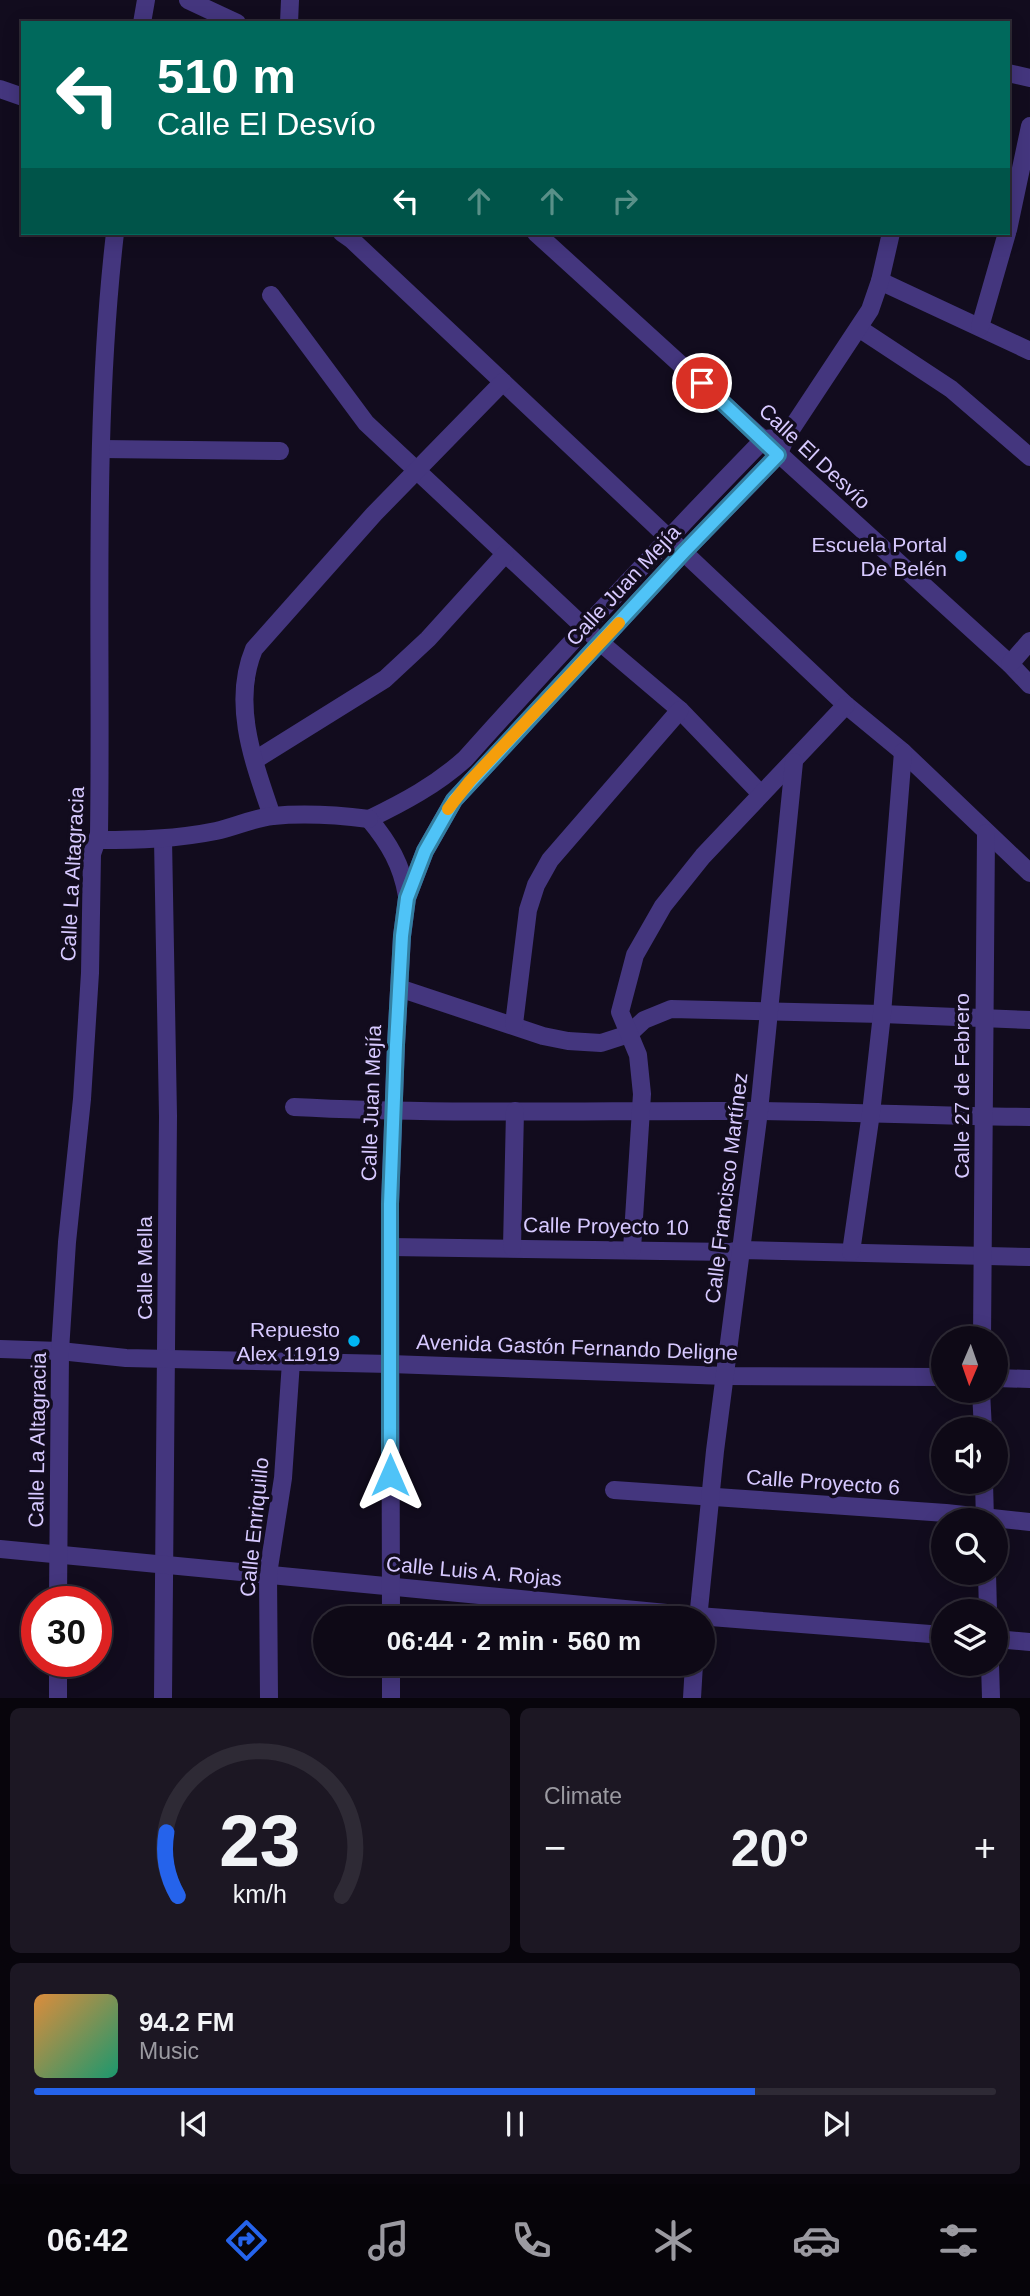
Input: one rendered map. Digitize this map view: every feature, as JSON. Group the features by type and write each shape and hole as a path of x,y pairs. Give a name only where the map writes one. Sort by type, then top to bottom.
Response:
{"street":[{"path":"142,21 146,0"},
{"path":"188,0 233,21"},
{"path":"289,21 290,0"},
{"path":"1010,74 1030,78"},
{"path":"0,89 21,96"},
{"path":"1010,223 1030,126"},
{"name":"Calle La Altagracia","path":"58,1586 60,1351 67,1242 82,1099 90,974 92,854 98,839 101,449 109,287 115,235"},
{"path":"345,235 846,705 903,751 1030,873"},
{"name":"Calle El Desvío","path":"538,235 1030,685"},
{"name":"Calle Juan Mejía","path":"391,1606 390,1247 399,988 407,898 425,851 454,800 684,552 778,455 786,437 860,329 870,310 891,235"},
{"path":"980,327 1007,235"},
{"path":"880,281 1030,351"},
{"path":"271,296 366,423 601,643 680,710 761,794"},
{"path":"860,329 951,389 1030,457"},
{"path":"272,816 245,718 246,669 254,649 374,514 503,382"},
{"path":"764,439 786,437"},
{"name":"Calle Juan Mejía","path":"369,819 411,799 443,778 465,759 584,626 764,439"},
{"path":"101,449 280,451"},
{"path":"255,760 385,679 428,639 505,554"},
{"path":"1010,664 1030,641"},
{"path":"632,1249 642,1112 638,1055 620,1012 635,955 663,906 703,856 846,705"},
{"path":"514,1024 528,910 536,885 550,860 680,710"},
{"path":"851,1252 883,1014 903,751"},
{"name":"Calle Francisco Martínez","path":"699,1606 710,1497 759,1111 794,762"},
{"path":"98,839 163,839 218,831 272,816 299,814 369,819 396,858 403,874 407,898"},
{"name":"Calle 27 de Febrero","path":"982,1326 986,833"},
{"name":"Calle Mella","path":"163,839 168,1116 163,1698"},
{"path":"399,988 514,1024 543,1036 568,1041 601,1042 629,1034 644,1020 671,1009 1030,1020"},
{"path":"294,1107 394,1112 759,1111 1030,1117"},
{"path":"512,1247 515,1111"},
{"name":"Calle Proyecto 10","path":"390,1247 740,1250 1030,1257"},
{"name":"Avenida Gastón Fernando Deligne","path":"0,1349 60,1351 126,1358 726,1376 931,1377"},
{"name":"Calle Enriquillo","path":"269,1698 268,1574 283,1479 291,1362"},
{"path":"1008,1379 1030,1380"},
{"name":"Calle Proyecto 6","path":"614,1490 931,1515"},
{"name":"Calle Proyecto 6","path":"1008,1521 1030,1522"},
{"name":"Calle Luis A. Rojas","path":"0,1549 585,1606"},
{"name":"Calle Luis A. Rojas","path":"715,1618 931,1634"},
{"path":"1008,1640 1030,1642"},
{"path":"391,1676 391,1698"},
{"path":"692,1698 693,1676"},
{"path":"990,1676 990,1698"},
{"path":"58,1677 58,1698"}],"slow traffic":[{"path":"448,809 470,781 619,623"}],"place":[{"name":"Escuela Portal De Belén","path":"961,556"},
{"name":"Repuesto Alex 11919","path":"354,1341"}],"route":[{"path":"390,1475 390,1204 402,936 407,898 425,851 454,800 684,552 778,455 702,383"}]}
